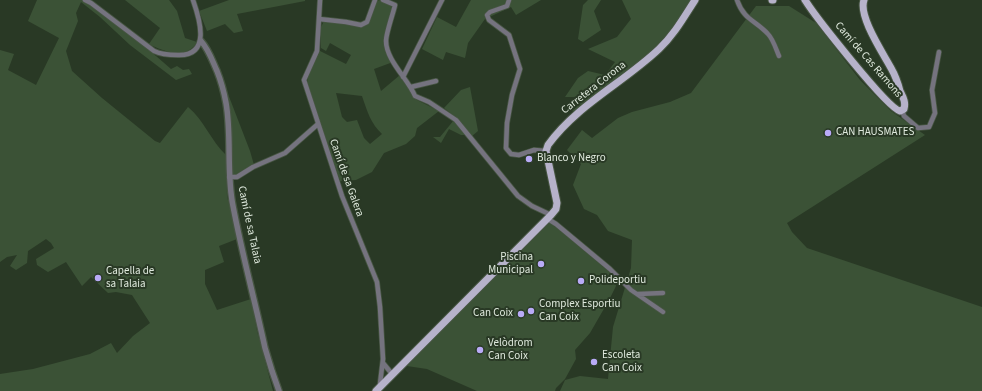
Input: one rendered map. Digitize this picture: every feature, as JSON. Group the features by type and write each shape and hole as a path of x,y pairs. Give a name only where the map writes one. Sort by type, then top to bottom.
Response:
{"main road":[{"name":"Carretera Corona","path":"546,151 551,141 571,119 632,73 660,49 674,32 695,0"},
{"name":"Camí de Cas Ramons","path":"805,0 876,89 897,110 902,110 905,106 904,100 896,77 869,26 863,7 864,0"},
{"path":"376,391 550,217 556,209 557,203 546,151"},
{"path":"372,391 390,376"}],"street":[{"path":"85,0 91,3 154,52 161,54 182,55 192,54 198,48 201,41 200,24 193,0"},
{"name":"Camí de sa Galera","path":"320,0 317,51 304,80 342,196 377,282 383,363 380,384"},
{"path":"319,19 361,25 367,22 375,0"},
{"path":"382,0 395,5 386,41 389,53 403,77 411,87 415,96 429,102 456,120 518,196 550,217 556,224 638,294 663,312"},
{"path":"403,77 442,0"},
{"path":"509,0 507,6 490,12 487,15 489,20 509,35 520,69 512,95 507,123 506,148 511,154 519,155 534,150 546,151"},
{"path":"737,0 739,7 746,16 769,34 779,56"},
{"name":"Camí de sa Talaia","path":"201,41 208,49 223,87 227,104 229,177 232,205 265,348 279,391"},
{"path":"902,110 904,116 918,128 929,127 935,113 932,90 939,52"},
{"path":"411,87 436,81"},
{"path":"229,177 237,177 253,167 285,153 318,124"},
{"path":"638,294 663,293"},
{"path":"383,363 390,376"},
{"path":"382,371 390,376"}],"green space":[{"path":"37,0 84,0 141,43 171,69 177,66 183,70 189,69 192,74 176,80 130,45 100,17 81,2 76,13 78,21 66,51 72,71 102,98 155,141 160,143 188,107 199,118 226,155 227,196 237,239 219,246 224,262 205,270 205,284 217,310 251,299 257,331 273,391 0,391 0,374 33,369 90,354 111,343 117,353 133,336 150,323 132,295 116,292 108,293 91,277 82,286 66,262 48,272 37,265 36,259 54,248 46,239 28,251 27,263 16,270 10,266 17,255 7,257 0,262 0,50 14,54 8,70 36,85 59,38 28,21"},
{"path":"125,0 169,0 177,11 185,38 197,42 193,48 181,53 168,52 149,44 160,28"},
{"path":"229,0 305,1 237,14 243,31 234,33 225,24 207,31 199,11"},
{"path":"380,0 392,5 393,7 384,38 393,62 374,69 381,91 400,75 417,100 439,111 417,128 415,136 406,144 384,153 372,172 356,180 340,181 307,85 308,76 320,51 346,64 351,55 330,43 326,51 321,48 321,27 324,21 362,26 367,22 376,1","holes":["336,93 362,96 372,122 382,134 370,144 364,138 357,120 347,122 342,117"]},
{"path":"471,0 541,0 516,15 511,7 485,19 468,43 465,58 446,52 443,60 422,49 437,17 456,27"},
{"path":"588,0 601,0 594,11 601,30 583,42 578,39 583,5"},
{"path":"622,0 693,0 659,47 574,113 571,109 579,102 575,97 565,97 578,78 588,71 605,75 615,62 588,49 617,37 631,19"},
{"path":"756,6 789,6 816,23 860,80 891,111 925,135 787,223 792,232 807,248 982,307 982,391 560,391 565,380 580,376 608,379 613,327 631,268 632,240 608,231 597,215 584,209 573,185 581,164 567,150 582,130 592,138 618,118 632,112 670,102 691,93"},
{"path":"470,87 478,131 472,136 456,117 444,108 461,90"},
{"path":"228,94 254,165 236,175 232,175 231,110"},
{"path":"454,120 467,135 461,135 449,129 441,143 433,137 440,137"},
{"name":"Complex Esportiu Can Coix","path":"548,223 551,223 614,276 616,286 590,333 575,350 576,359 565,379 555,391 477,391 427,369 407,366 414,356"}],"place":[{"name":"CAN HAUSMATES","path":"828,133"},
{"name":"Blanco y Negro","path":"529,159"},
{"name":"Piscina Municipal","path":"541,264"},
{"name":"Capella de sa Talaia","path":"98,278"},
{"name":"Polideportiu","path":"581,281"},
{"name":"Complex Esportiu Can Coix","path":"531,311"},
{"name":"Can Coix","path":"521,314"},
{"name":"Velòdrom Can Coix","path":"480,350"},
{"name":"Escoleta Can Coix","path":"594,362"}]}
